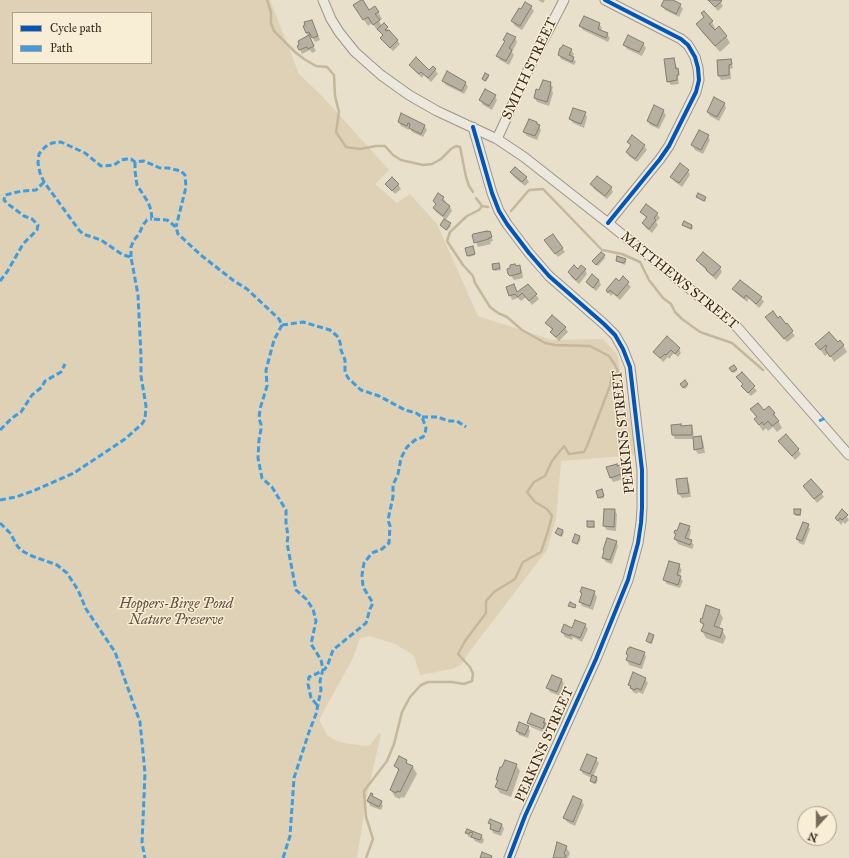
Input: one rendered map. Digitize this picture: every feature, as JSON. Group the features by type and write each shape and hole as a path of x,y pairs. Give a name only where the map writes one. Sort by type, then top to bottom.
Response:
{"street":[{"name":"MATTHEWS STREET","path":"323,0 331,19 339,32 355,52 381,75 408,95 497,139 524,157 736,327 849,455"},
{"name":"SMITH STREET","path":"497,139 531,64 564,0"},
{"path":"605,0 681,39 688,45 695,57 699,80 693,98 669,146 608,223"},
{"name":"PERKINS STREET","path":"473,127 492,193 506,224 549,276 604,324 615,335 623,349 630,367 642,476 641,523 637,549 628,580 596,659 528,810 509,858"}],"green space":[{"name":"Hoppers-Birge Pond Nature Preserve","path":"0,0 270,0 299,74 322,96 389,170 375,184 397,203 410,194 437,224 478,316 552,340 603,339 617,354 637,455 561,461 556,519 547,550 470,651 462,664 452,669 420,675 412,654 395,644 383,640 369,636 360,638 353,658 320,718 320,722 328,736 344,743 366,746 371,744 379,733 381,734 367,795 357,858 0,858"}],"building":[{"path":"363,0 369,10 375,6 379,12 375,14 380,20 373,25 368,17 363,20 353,5"},
{"path":"664,0 673,0 681,4 676,14 661,6"},
{"path":"708,0 720,0 722,1 715,7"},
{"path":"525,2 532,6 520,26 511,21 519,8 521,9"},
{"path":"704,11 713,21 709,24 715,30 719,26 727,36 715,46 696,24 704,17 701,13"},
{"path":"584,16 600,23 598,29 608,33 606,38 579,26"},
{"path":"312,20 318,36 312,38 309,32 306,33 303,26 305,25 304,22"},
{"path":"384,23 388,27 385,30 389,30 398,40 390,48 380,38 383,35 377,29"},
{"path":"507,33 516,37 509,48 512,50 506,61 496,56 505,41 503,40"},
{"path":"309,35 314,46 308,49 307,47 299,50 297,46 299,45 298,41"},
{"path":"628,35 644,43 639,52 623,45"},
{"path":"563,45 572,49 569,55 574,57 572,62 558,55 560,48"},
{"path":"416,57 429,70 433,66 436,69 428,78 421,72 419,74 409,65"},
{"path":"674,58 679,75 677,75 677,80 667,82 664,59"},
{"path":"731,59 732,64 729,65 729,75 718,76 717,60"},
{"path":"447,71 466,82 462,91 442,81"},
{"path":"485,73 489,75 485,81 482,79"},
{"path":"543,80 551,82 547,102 534,98 536,89 539,90"},
{"path":"485,89 496,95 489,106 479,100"},
{"path":"714,97 725,103 717,117 707,112"},
{"path":"654,105 664,110 657,126 647,121"},
{"path":"573,108 586,112 581,124 569,119"},
{"path":"401,113 425,125 421,134 409,128 410,124 408,123 407,126 398,122"},
{"path":"529,119 540,125 535,136 523,132"},
{"path":"699,130 709,135 701,150 691,145"},
{"path":"632,135 645,145 635,159 626,152 631,145 627,142"},
{"path":"680,163 689,170 679,183 670,177"},
{"path":"515,167 527,177 522,182 510,172"},
{"path":"597,176 612,187 605,196 590,184"},
{"path":"392,177 399,184 392,191 385,184"},
{"path":"438,193 444,197 442,200 450,206 443,216 433,208 436,204 433,201"},
{"path":"698,193 706,197 704,201 696,197"},
{"path":"646,204 658,213 654,218 656,220 649,229 642,223 647,217 640,212"},
{"path":"444,219 451,223 446,230 440,225"},
{"path":"684,221 692,225 691,229 682,225"},
{"path":"490,231 492,237 474,243 473,234"},
{"path":"553,234 563,248 555,254 544,240"},
{"path":"473,246 475,254 467,256 465,248"},
{"path":"601,252 605,255 596,265 592,261"},
{"path":"703,252 721,267 713,276 696,260"},
{"path":"617,256 626,259 624,263 616,261"},
{"path":"499,263 500,268 493,270 492,264"},
{"path":"515,264 516,266 520,265 521,273 510,276 507,269 510,268 510,265"},
{"path":"574,265 578,269 581,265 586,269 576,280 568,272"},
{"path":"592,274 599,280 593,288 586,282"},
{"path":"623,276 629,282 617,296 610,290 608,293 606,290 616,278 619,281"},
{"path":"740,280 762,297 756,304 746,295 744,298 732,289"},
{"path":"514,284 517,292 528,284 537,294 529,301 522,293 518,297 515,294 509,296 506,287"},
{"path":"773,311 778,318 780,316 786,324 787,323 793,331 784,339 765,317"},
{"path":"552,315 566,327 556,337 550,332 553,329 545,323"},
{"path":"829,332 838,342 840,340 844,345 830,357 825,349 827,347 826,345 820,350 815,344"},
{"path":"667,336 680,348 675,354 671,350 660,358 653,352"},
{"path":"734,365 737,369 732,372 729,368"},
{"path":"742,372 755,386 748,393 741,386 743,384 736,377"},
{"path":"685,380 688,384 683,388 680,384"},
{"path":"758,403 764,410 769,406 779,421 772,426 768,421 764,425 762,422 759,425 754,419 757,417 750,409"},
{"path":"681,424 681,426 692,425 692,435 672,435 671,425"},
{"path":"786,434 799,449 792,456 778,441"},
{"path":"701,436 703,448 694,450 693,437"},
{"path":"617,464 617,466 622,464 625,473 610,478 606,467"},
{"path":"687,478 689,493 678,494 676,479"},
{"path":"811,479 823,492 814,499 803,486"},
{"path":"602,489 604,496 598,498 596,491"},
{"path":"604,509 615,509 614,527 603,526"},
{"path":"794,509 801,509 800,515 794,514"},
{"path":"842,509 848,515 842,520 840,518 838,521 835,518"},
{"path":"587,521 594,521 594,527 587,527"},
{"path":"803,522 809,524 802,541 796,539"},
{"path":"680,523 690,526 685,538 692,540 690,545 674,539 676,534 674,533 675,530 677,531"},
{"path":"558,528 563,530 561,536 555,533"},
{"path":"575,534 580,536 577,544 572,542"},
{"path":"607,538 617,541 610,560 602,558"},
{"path":"669,561 680,564 677,575 681,576 678,585 663,580"},
{"path":"582,587 595,591 590,606 579,602"},
{"path":"570,602 576,605 575,608 568,606"},
{"path":"706,605 720,610 714,626 723,629 720,638 701,631 704,624 700,622"},
{"path":"575,620 586,624 580,638 561,632 564,624 572,628"},
{"path":"649,633 654,635 651,643 646,641"},
{"path":"630,647 645,652 640,665 626,660 628,655 626,654 628,648"},
{"path":"633,672 646,678 641,690 636,688 635,690 630,688 631,686 628,685"},
{"path":"552,675 562,679 557,692 546,688"},
{"path":"531,713 545,719 543,729 527,723"},
{"path":"519,722 529,726 525,735 516,731"},
{"path":"587,754 597,758 590,774 580,770"},
{"path":"399,756 407,760 406,763 413,766 400,792 397,791 396,793 390,790 399,769 394,766"},
{"path":"505,760 517,764 507,791 495,787 498,780 496,780 500,767 502,767"},
{"path":"592,775 597,777 595,783 590,781"},
{"path":"371,793 373,794 372,796 382,801 379,807 367,801"},
{"path":"573,796 582,800 573,822 563,818"},
{"path":"490,819 502,824 499,832 490,829 491,824 488,823"},
{"path":"467,829 482,835 480,840 471,837 473,833 465,833"},
{"path":"557,842 567,846 564,854 566,855 565,858 553,858"},
{"path":"482,852 492,856 491,858 480,858"}],"waterway":[{"path":"267,0 271,12 271,23 274,31 304,59 316,66 327,67 334,75 335,96 339,112 336,132 346,147 360,149 385,146 393,155 401,160 423,165 432,164 441,159 451,149 456,146 460,147 466,177 473,192"},
{"path":"511,211 529,190 543,189 602,250 622,254 640,262 649,280 663,298 671,304 675,312 682,319 700,332 732,343 763,370"},
{"path":"366,858 373,839 366,817 364,791 387,761 394,744 402,712 410,697 421,685 428,682 452,682 464,684 472,681 473,674 470,667 458,654 465,641 486,613 486,601 494,592 515,579 523,562 541,552 548,531 552,516 547,509 535,502 527,492 534,482 545,476 552,461 564,446 569,454 584,452 610,386 612,375 618,372 609,356 590,346 555,345 545,343 522,330 507,317 490,307 475,283 473,276 463,265 447,241 450,232 467,216 479,210 482,206 476,198"},
{"path":"482,206 488,207"}],"marked path":[{"path":"0,500 16,497 33,491 74,473 125,439 142,424 145,419 146,406 141,376 138,295 131,257 123,255 101,240 83,234 79,230 44,182 38,163 39,154 45,147 52,143 61,142 85,153 101,166 114,165 121,160 131,159 135,162 144,161 160,168 181,171 185,175 186,187 176,227"},
{"path":"135,162 137,185 148,202 152,219 167,220 176,227 178,234 202,256 234,281 247,289 279,319 282,325"},
{"path":"0,281 23,244 37,230 38,225 32,219 24,216 8,204 4,200 5,195 22,191 36,190 44,182"},
{"path":"131,257 131,247 134,240 147,220 152,219"},
{"path":"282,325 303,322 330,330 337,336 340,342 345,360 345,373 349,379 361,390 379,396 405,410 416,413 422,417 426,428 423,437 415,440 407,447 401,458 398,474 393,485 393,497 388,520 390,526 389,543 382,549 372,553 364,563 362,575 363,587 373,603 366,623 333,650 325,669 309,677 308,684 311,698 318,706"},
{"path":"282,325 274,340 266,370 267,386 260,409 259,419 261,429 258,458 262,478 272,487 286,510 288,536 287,543 296,590 306,599 313,609 316,621 311,644 321,660 323,669 320,681 321,690 316,714 294,778 290,836 283,858"},
{"path":"0,430 12,418 21,412 32,395 42,387 45,381 61,372 65,364"},
{"path":"422,417 438,417 448,421 457,421 466,427"},
{"path":"819,421 827,417"},
{"path":"0,523 10,533 18,547 24,552 57,565 67,573 78,590 86,609 115,652 140,722 145,773 142,843 145,858"}],"cycle path":[{"path":"605,0 681,39 688,45 695,57 699,80 696,92 669,146 608,223"},
{"path":"473,127 492,193 499,211 507,224 549,276 604,324 615,335 623,349 630,367 642,470 641,523 638,543 628,580 596,659 525,816 509,858"}]}
